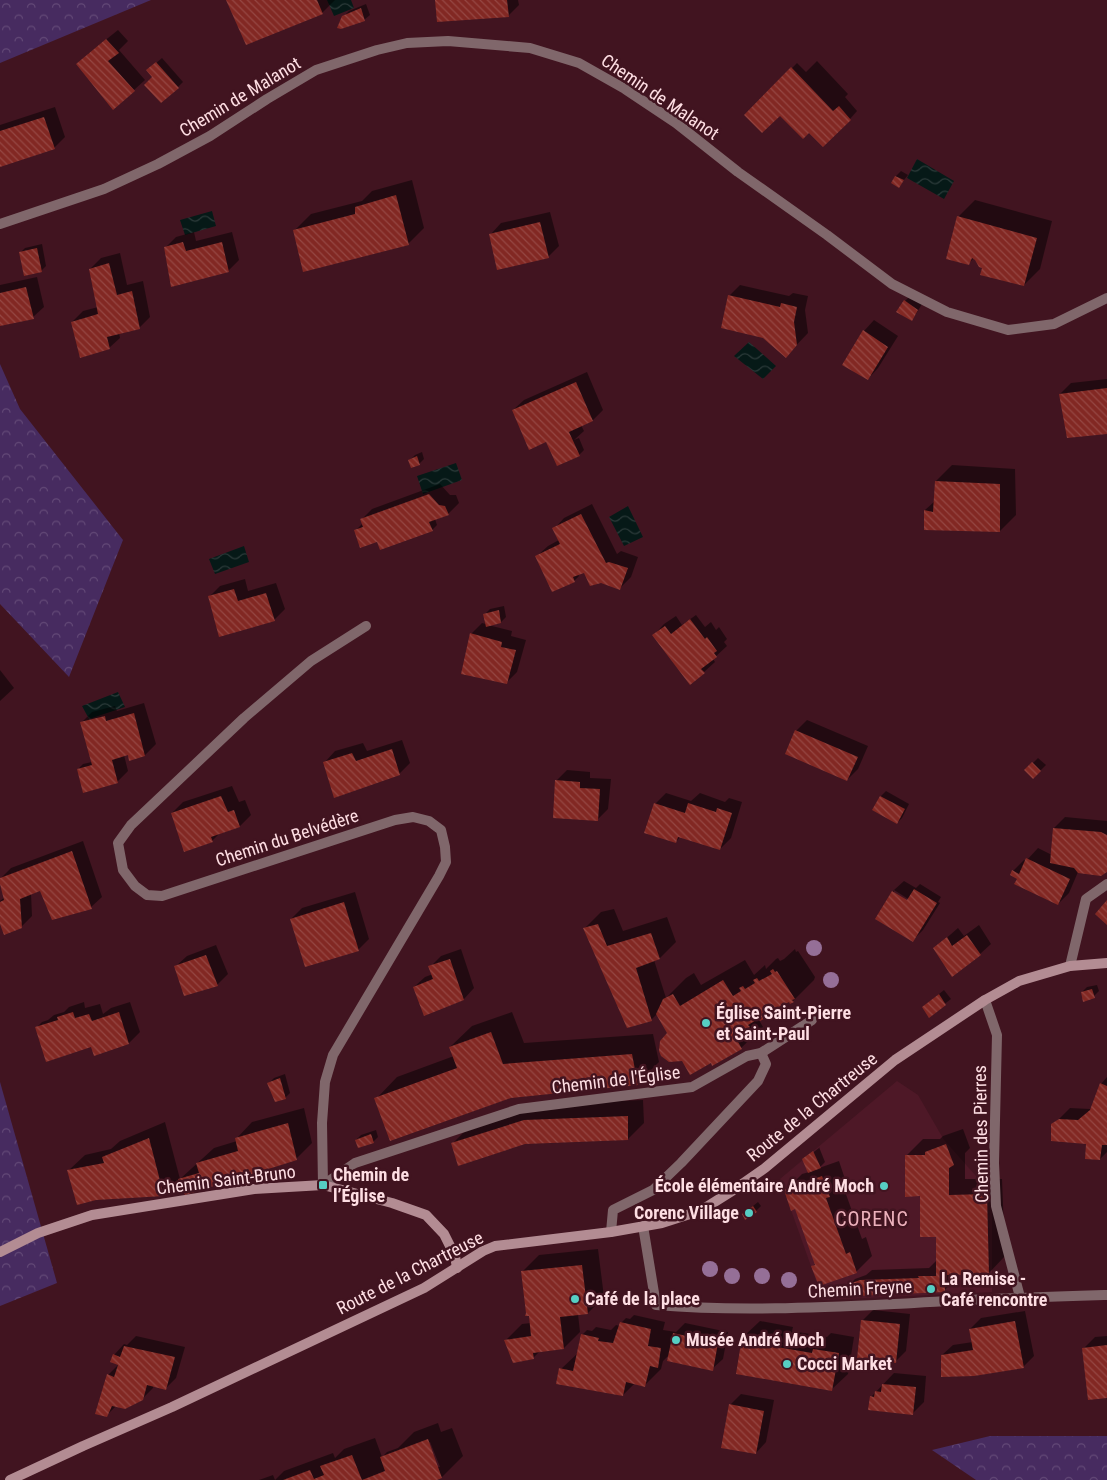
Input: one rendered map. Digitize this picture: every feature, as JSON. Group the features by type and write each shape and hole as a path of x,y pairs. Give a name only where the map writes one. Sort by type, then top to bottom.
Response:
{"main road":[{"name":"Route de la Chartreuse","path":"10,1480 172,1407 424,1288 483,1251 495,1246 611,1232 662,1223 697,1213 765,1168 895,1060 985,1000 1019,981 1070,966 1107,963"},
{"name":"Chemin Saint-Bruno","path":"0,1252 38,1233 92,1215 254,1189 323,1185 392,1203 426,1215 444,1234 455,1256 457,1268"}],"street":[{"name":"Chemin de Malanot","path":"0,224 104,189 158,164 210,136 316,70 378,50 408,43 448,41 530,48 579,63 626,89 676,124 738,172 892,284 947,312 1008,330 1054,324 1107,298"},
{"name":"Chemin du Belvédère","path":"323,1185 322,1123 325,1082 333,1055 446,862 441,830 429,821 413,817 394,820 162,896 147,895 135,886 123,870 118,843 132,825 244,718 311,661 366,626"},
{"path":"1070,966 1086,899 1107,884"},
{"name":"Chemin des Pierres","path":"985,1000 996,1035 994,1163 996,1206 1020,1297"},
{"name":"Chemin de l'Église","path":"323,1185 355,1163 518,1109 692,1087 747,1056 761,1053 812,1020"},
{"path":"611,1232 612,1210 653,1190 758,1081 766,1064 761,1053"},
{"name":"Chemin Freyne","path":"644,1226 656,1305 702,1308 795,1309 1020,1297 1107,1295"}],"shaded area":[{"name":"École élémentaire André Moch","path":"897,1081 918,1095 944,1140 992,1194 992,1292 823,1300 780,1179"}],"green space":[{"path":"0,0 151,0 0,63"},
{"path":"0,364 20,409 123,540 69,677 0,604"},
{"path":"0,1082 57,1283 0,1306"},
{"path":"990,1436 1107,1436 1107,1480 976,1480 932,1450"}],"water":[{"path":"327,0 351,0 354,8 334,16"},
{"path":"917,159 954,181 944,199 907,178"},
{"path":"212,211 216,226 185,235 180,220"},
{"path":"749,342 776,366 763,379 734,356"},
{"path":"456,463 462,480 423,494 417,476"},
{"path":"628,506 643,537 624,546 609,517"},
{"path":"244,546 249,562 215,574 209,559"},
{"path":"118,692 125,707 89,719 82,706"}],"building":[{"path":"226,0 317,0 323,14 246,45"},
{"path":"435,0 507,0 509,17 437,22"},
{"path":"361,8 365,21 341,29 337,28 342,16"},
{"path":"106,39 119,53 108,61 135,91 113,110 76,64"},
{"path":"156,62 179,88 161,103 144,85 152,77 146,70"},
{"path":"791,67 833,111 839,106 851,120 823,147 809,133 803,139 780,116 762,133 744,115"},
{"path":"44,117 55,149 0,167 0,131"},
{"path":"895,176 904,180 899,188 891,183"},
{"path":"396,195 409,245 303,272 293,230 355,214 355,207"},
{"path":"957,216 1037,238 1024,286 980,275 982,268 972,258 969,265 946,259"},
{"path":"540,222 549,258 497,270 489,234"},
{"path":"183,242 186,251 222,242 229,272 171,287 164,247"},
{"path":"37,248 42,272 24,276 19,252"},
{"path":"109,263 117,295 132,291 140,329 107,337 110,349 80,358 71,322 98,314 89,269"},
{"path":"26,287 34,319 0,326 0,293"},
{"path":"728,295 780,307 781,303 797,307 794,322 797,345 786,358 763,338 721,328"},
{"path":"904,300 918,310 912,321 896,312"},
{"path":"863,330 888,347 868,380 842,365"},
{"path":"576,382 593,421 569,432 580,456 557,466 546,442 529,450 512,410"},
{"path":"1107,388 1107,434 1067,438 1059,394"},
{"path":"417,456 420,465 411,468 408,460"},
{"path":"935,481 1000,484 1000,532 924,530 924,510 933,512"},
{"path":"429,494 439,505 445,506 449,515 429,522 433,531 380,550 377,542 360,548 354,530 363,527 360,519"},
{"path":"581,514 606,563 609,562 628,568 620,590 601,583 590,586 584,573 573,577 575,582 552,592 535,556 560,544 552,528"},
{"path":"234,589 238,601 266,593 275,621 219,637 208,596"},
{"path":"499,610 501,623 486,627 483,614"},
{"path":"690,619 717,651 714,653 717,657 701,669 705,673 690,685 652,635 665,626 671,634"},
{"path":"470,633 502,642 501,647 516,650 507,684 461,674"},
{"path":"134,713 145,756 129,761 128,755 112,760 118,783 83,793 77,769 92,765 80,722 105,716 106,721"},
{"path":"795,730 858,757 847,781 785,754"},
{"path":"392,749 400,775 334,798 323,762 352,753 356,761"},
{"path":"1032,762 1041,771 1033,779 1024,770"},
{"path":"555,780 580,782 580,788 600,789 598,821 553,818"},
{"path":"221,796 228,812 234,810 240,827 211,837 213,842 184,852 171,813"},
{"path":"880,796 905,809 897,824 872,810"},
{"path":"654,803 685,813 688,803 716,812 717,808 732,813 720,850 678,837 676,843 644,833"},
{"path":"1053,828 1101,832 1107,835 1107,872 1101,876 1078,873 1074,868 1050,863"},
{"path":"72,851 92,909 52,920 40,891 20,899 22,928 4,935 0,924 0,902 4,900 0,878"},
{"path":"1026,858 1070,879 1058,905 1014,884 1017,879 1010,875 1012,870 1019,874"},
{"path":"914,889 937,903 913,942 875,919 892,891 907,900"},
{"path":"1107,900 1107,925 1095,914"},
{"path":"344,902 359,951 305,967 290,919"},
{"path":"598,924 607,946 651,933 660,959 636,968 652,1021 627,1028 583,928"},
{"path":"967,935 981,955 952,977 933,948 947,937 952,946"},
{"path":"206,955 218,986 184,996 174,966"},
{"path":"450,959 464,1000 424,1016 413,987 433,979 428,966"},
{"name":"Église Saint-Pierre et Saint-Paul","path":"773,969 775,972 777,971 795,999 792,1000 794,1002 790,1004 789,1002 777,1008 778,1010 774,1013 773,1011 763,1017 764,1019 760,1021 758,1019 748,1025 750,1027 745,1030 744,1027 733,1033 742,1049 712,1066 711,1063 690,1075 682,1061 669,1062 661,1056 659,1051 660,1041 667,1033 656,1014 663,999 673,994 680,1006 723,980 733,996 741,991 739,988 743,986 745,989 755,983 753,980 757,978 759,981 772,974 770,971"},
{"path":"1092,989 1095,998 1083,1002 1081,992"},
{"path":"939,994 946,1005 929,1018 922,1007"},
{"path":"73,1012 75,1018 89,1014 92,1021 119,1012 129,1044 94,1056 91,1047 46,1062 35,1027 58,1020 57,1017"},
{"path":"491,1032 503,1064 632,1054 638,1085 511,1098 390,1141 374,1098 457,1068 449,1047"},
{"path":"280,1078 286,1099 275,1102 267,1083"},
{"path":"1100,1083 1107,1086 1107,1145 1102,1145 1100,1160 1085,1159 1086,1144 1051,1141 1051,1124 1059,1119 1078,1120 1090,1110"},
{"path":"628,1116 628,1140 525,1144 458,1166 451,1143 524,1120"},
{"path":"288,1123 297,1160 185,1195 178,1179 199,1173 196,1163 238,1151 235,1138"},
{"path":"371,1134 374,1143 358,1148 355,1140"},
{"path":"149,1138 164,1196 96,1200 77,1205 67,1170 104,1163 102,1157"},
{"path":"946,1144 954,1165 949,1168 949,1195 987,1194 989,1274 945,1275 945,1292 856,1296 849,1284 860,1280 936,1276 936,1237 920,1237 920,1196 905,1197 905,1155 925,1155 925,1152"},
{"path":"813,1151 821,1168 808,1173 802,1159"},
{"path":"822,1176 830,1197 826,1198 846,1254 850,1252 857,1273 819,1286 811,1266 815,1265 795,1209 791,1211 784,1190"},
{"name":"Corenc Village","path":"753,1206 757,1212 745,1220 742,1214"},
{"path":"582,1265 588,1314 560,1317 564,1349 533,1353 534,1359 513,1363 504,1340 531,1336 529,1316 525,1316 521,1271"},
{"path":"861,1320 900,1324 896,1363 857,1359"},
{"path":"1015,1321 1024,1368 974,1376 941,1377 941,1355 973,1350 969,1329"},
{"path":"620,1322 651,1329 648,1346 661,1348 658,1368 650,1366 645,1387 626,1382 623,1396 556,1384 559,1368 573,1371 581,1334 599,1338 598,1341 613,1343"},
{"path":"673,1333 718,1343 713,1371 667,1361"},
{"name":"Cocci Market","path":"742,1337 777,1343 777,1347 812,1353 813,1349 839,1353 832,1391 736,1374"},
{"path":"1107,1345 1107,1398 1088,1400 1082,1348"},
{"path":"124,1346 175,1357 166,1390 147,1385 143,1400 125,1409 112,1406 107,1417 95,1414 107,1374 114,1377 118,1365 110,1362 113,1354 120,1357"},
{"path":"882,1384 916,1387 913,1415 868,1410 870,1396 874,1397 875,1391 881,1392"},
{"path":"729,1404 764,1411 756,1454 721,1448"},
{"path":"428,1439 442,1478 437,1480 362,1480 385,1471 380,1457"},
{"path":"352,1455 362,1480 283,1480 310,1470 314,1479 324,1475 320,1466"}],"place":[{"name":"Église Saint-Pierre et Saint-Paul","path":"706,1023"},
{"name":"Chemin de l’Église","path":"323,1185"},
{"name":"École élémentaire André Moch","path":"884,1186"},
{"name":"Corenc Village","path":"749,1213"},
{"name":"La Remise - Café rencontre","path":"931,1289"},
{"name":"Café de la place","path":"575,1299"},
{"name":"Musée André Moch","path":"676,1340"},
{"name":"Cocci Market","path":"787,1364"}],"district":[{"name":"CORENC","path":"872,1219"}]}
